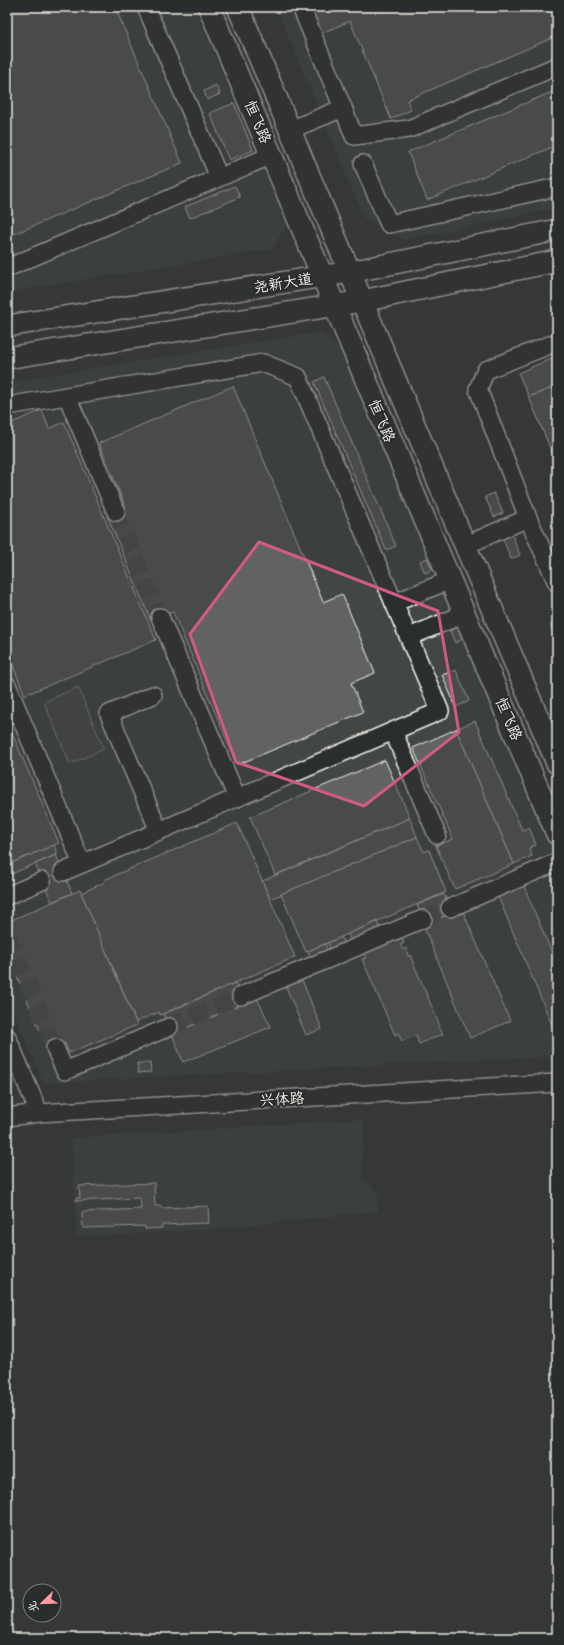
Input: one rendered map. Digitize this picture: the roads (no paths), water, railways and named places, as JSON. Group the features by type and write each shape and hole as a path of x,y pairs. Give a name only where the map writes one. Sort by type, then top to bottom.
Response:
{"main road":[{"name":"恒飞路","path":"209,7 557,834"},
{"name":"恒飞路","path":"238,7 464,546 557,763"},
{"name":"尧新大道","path":"7,326 350,272 557,230"},
{"name":"尧新大道","path":"7,358 362,301 557,262"}],"street":[{"path":"146,7 219,177"},
{"path":"301,7 354,136 409,129 557,66"},
{"path":"290,130 343,108"},
{"path":"7,268 272,155"},
{"path":"363,164 389,224 557,187"},
{"path":"557,342 486,370 478,390 528,518 557,583"},
{"path":"7,406 263,363 298,377 440,711 63,872"},
{"path":"67,396 116,512"},
{"path":"464,546 528,518"},
{"path":"394,603 450,580"},
{"path":"409,637 464,614"},
{"path":"160,617 237,798"},
{"path":"7,685 82,864"},
{"path":"153,695 109,714 159,831"},
{"path":"393,731 436,835"},
{"path":"450,908 557,862"},
{"path":"7,896 42,881"},
{"path":"241,996 423,919"},
{"path":"55,1048 65,1071 169,1027"},
{"path":"7,1037 39,1113"},
{"name":"兴体路","path":"8,1115 557,1083"}],"tunnel":[{"path":"116,512 160,617"},
{"path":"423,919 450,908"},
{"path":"7,935 55,1048"},
{"path":"169,1027 241,996"}]}
